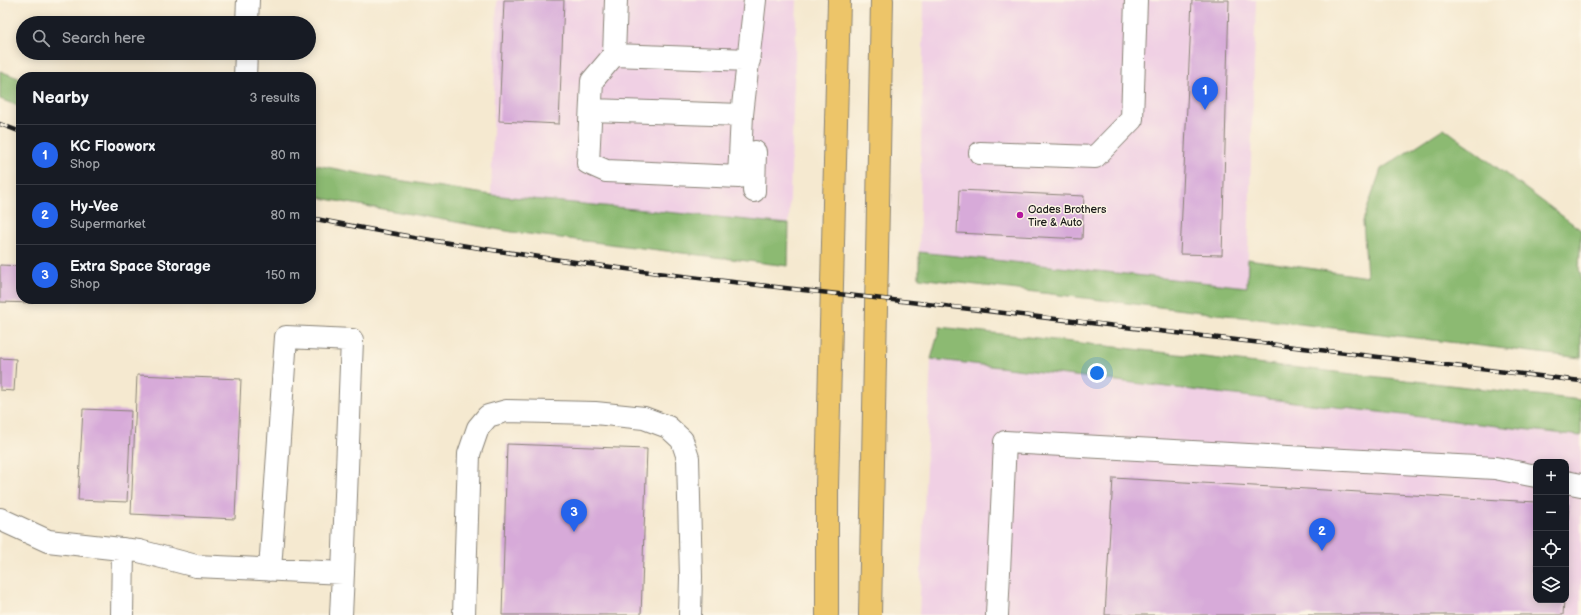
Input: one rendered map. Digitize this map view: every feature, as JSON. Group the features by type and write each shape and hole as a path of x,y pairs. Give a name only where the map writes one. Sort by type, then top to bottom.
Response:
{"main road":[{"path":"826,615 827,487 839,0"},
{"path":"870,615 882,0"}],"street":[{"path":"247,16 248,0"},
{"path":"616,0 614,55 592,81 588,164 606,171 739,177 742,116 755,0"},
{"path":"980,154 1095,157 1132,119 1136,0"},
{"path":"614,55 748,70"},
{"path":"245,72 246,60"},
{"path":"748,70 758,93 754,191"},
{"path":"590,110 742,116"},
{"path":"270,570 286,337 352,340 341,615"},
{"path":"464,615 469,454 478,428 488,416 506,410 595,413 644,418 668,427 682,440 688,458 691,577 690,615"},
{"path":"997,615 1005,442 1495,468 1533,475"},
{"path":"1569,483 1581,485"},
{"path":"0,519 48,541 139,551 196,566 343,573"},
{"path":"122,615 123,550"}],"shaded area":[{"path":"497,0 797,0 789,224 491,195"},
{"path":"924,0 1256,0 1247,287 919,252"},
{"path":"931,359 1581,436 1581,615 919,615"}],"green space":[{"path":"0,71 16,77 16,105 0,99"},
{"path":"1444,128 1581,230 1579,270 1581,273 1581,358 919,278 919,252 1247,287 1248,259 1367,277 1363,221 1381,169"},
{"path":"316,165 373,176 491,195 789,224 788,266 512,232 316,196"},
{"path":"940,327 1581,400 1581,436 931,359"}],"building":[{"path":"504,0 564,0 559,124 499,121"},
{"path":"1192,0 1229,0 1222,255 1180,254"},
{"name":"Oades Brothers Tire & Auto","path":"959,190 1084,196 1082,239 957,233"},
{"path":"0,265 16,266 16,302 0,302"},
{"path":"0,358 16,359 14,391 0,390"},
{"path":"137,375 241,379 235,519 131,514"},
{"path":"83,409 131,411 127,502 78,500"},
{"path":"507,444 647,449 641,615 502,615"},
{"path":"1113,478 1533,502 1533,603 1564,603 1563,615 1105,615"}],"railway":[{"path":"0,124 16,130"},
{"path":"316,219 460,245 609,267 1581,381"}],"place":[{"name":"KC Flooworx","path":"1205,110"},
{"name":"Oades Brothers Tire & Auto","path":"1020,215"},
{"name":"Extra Space Storage","path":"574,532"},
{"name":"Hy-Vee","path":"1322,551"}]}
